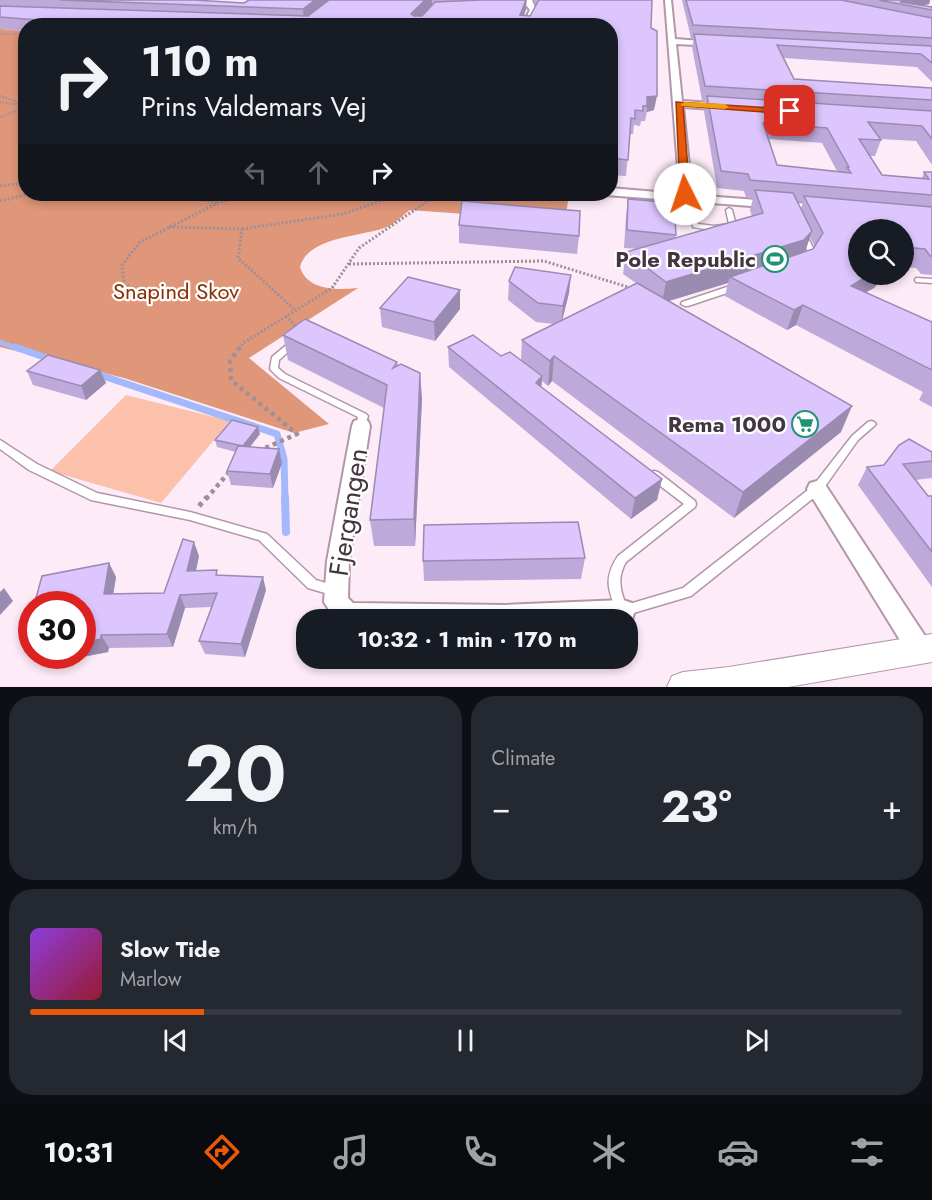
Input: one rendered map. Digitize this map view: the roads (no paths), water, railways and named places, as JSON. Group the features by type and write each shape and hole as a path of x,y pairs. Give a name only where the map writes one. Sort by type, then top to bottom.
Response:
{"street":[{"path":"668,0 689,198"},
{"path":"528,4 533,10 529,18"},
{"path":"672,41 723,44"},
{"path":"678,104 741,108"},
{"path":"618,193 792,209 838,211"},
{"name":"Fjergangen","path":"342,609 336,602 335,591 338,561 361,426"},
{"path":"683,687 729,682 926,649 817,489"}],"lane":[{"path":"689,198 695,226 714,228 733,225 729,210"},
{"path":"798,222 812,252 802,265"},
{"path":"919,280 932,280"},
{"path":"685,304 749,283"},
{"name":"Fjergangen","path":"298,340 275,359 274,369 282,376 363,416 361,426"},
{"path":"629,609 687,592 817,489 855,438 871,424"},
{"path":"0,444 33,467 95,497 190,516 263,537 312,584 335,591"},
{"path":"621,609 615,596 612,578 616,567 622,559 691,504 645,468"}],"waterway":[{"path":"0,342 19,349"},
{"path":"15,347 53,360"},
{"path":"97,374 277,434 284,459 285,499"},
{"path":"285,497 286,532"}],"place":[{"name":"Pole Republic","path":"775,259"},
{"name":"Rema 1000","path":"805,424"}],"park label":[{"name":"Snapind Skov","path":"176,291"}]}
